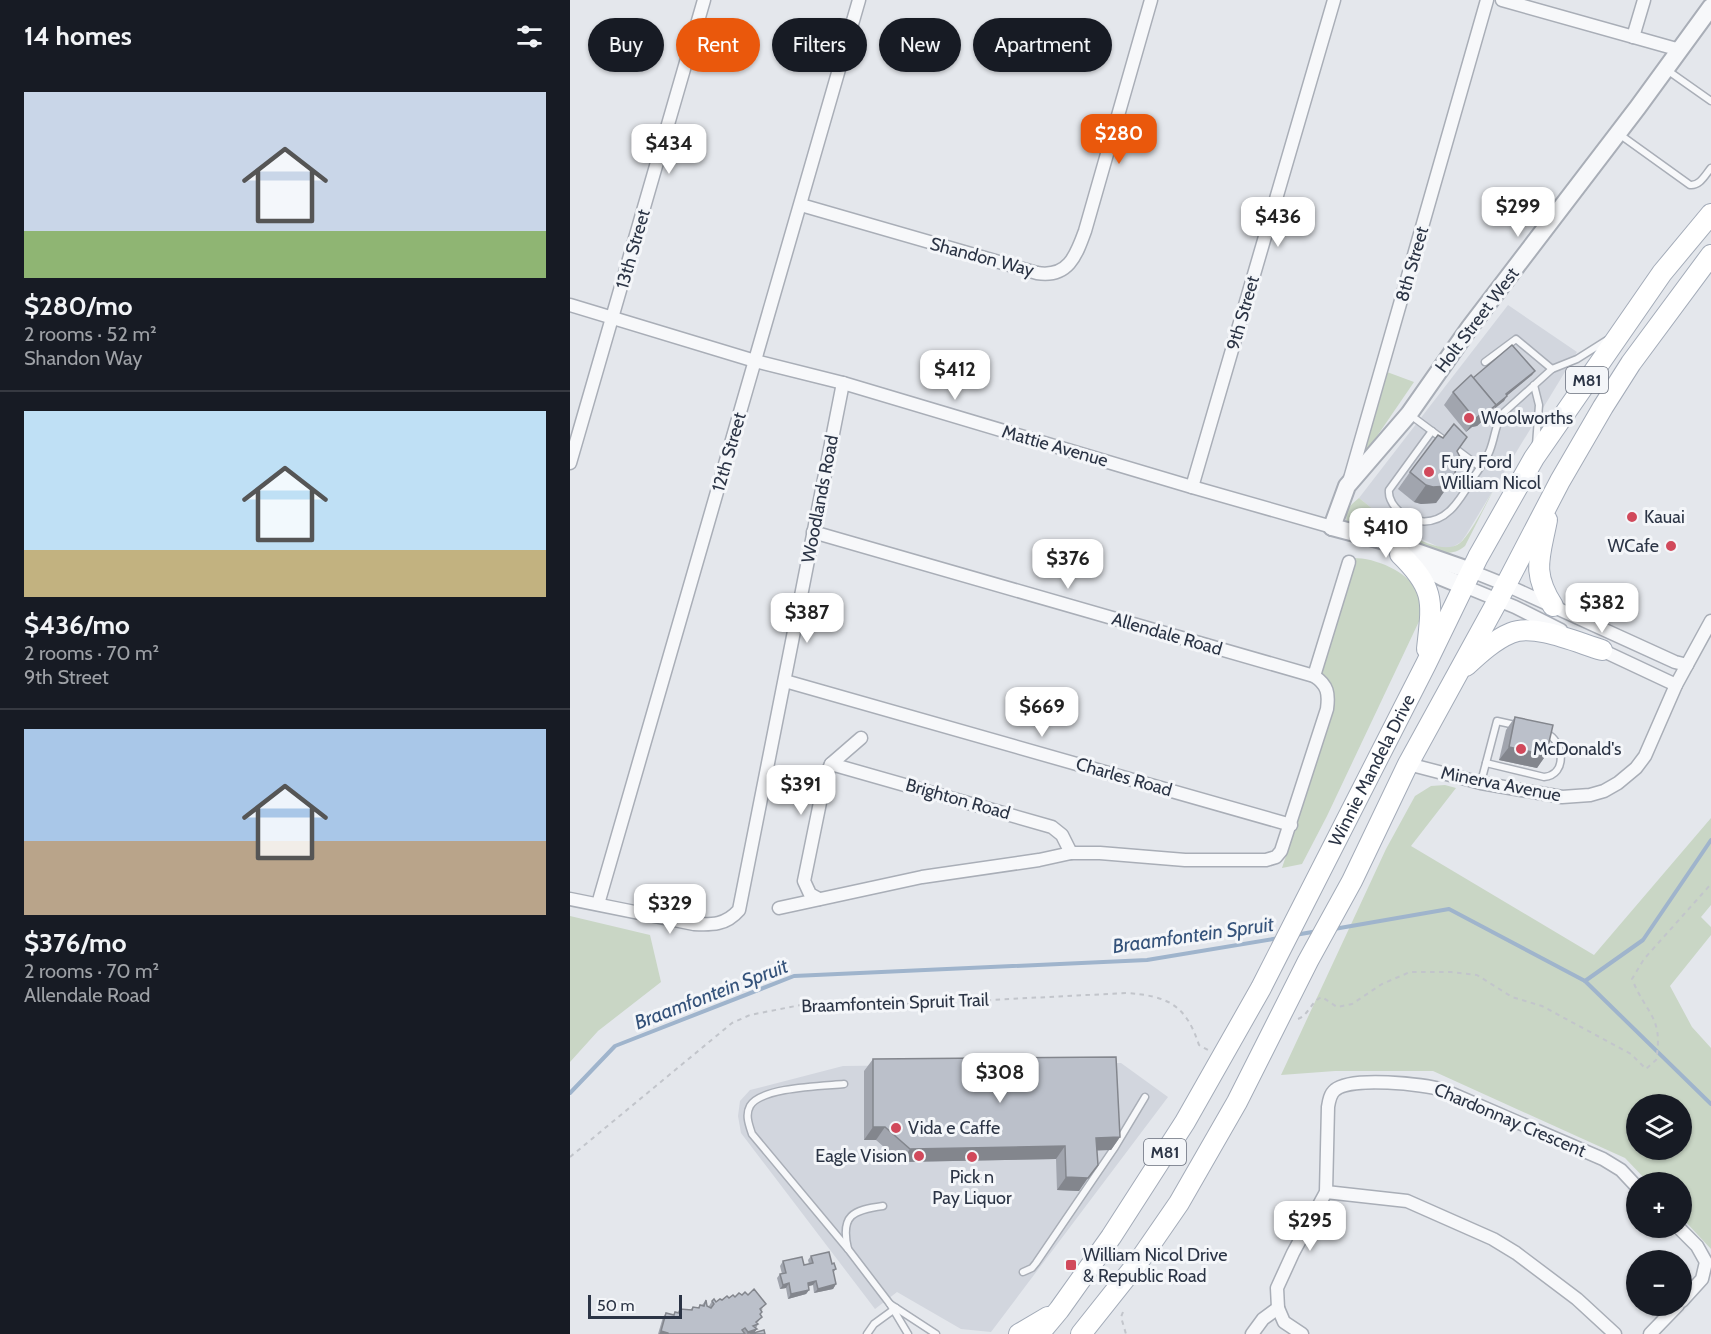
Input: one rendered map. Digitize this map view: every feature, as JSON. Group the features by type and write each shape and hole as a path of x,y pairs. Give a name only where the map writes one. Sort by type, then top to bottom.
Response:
{"main road":[{"name":"Winnie Mandela Drive","path":"1039,1334 1111,1237 1180,1129 1261,988 1426,664 1467,578 1534,458 1662,273 1711,214"},
{"name":"Winnie Mandela Drive","path":"1081,1334 1139,1261 1179,1203 1237,1102 1352,881 1408,764 1581,444 1631,363 1711,255"},
{"path":"1553,606 1545,593 1538,568 1548,520 1581,444"},
{"path":"1400,554 1418,571 1429,594 1426,664"},
{"path":"1456,675 1497,640 1519,630 1540,632 1602,650"},
{"path":"1098,1334 1139,1261"},
{"path":"1019,1334 1059,1310"}],"street":[{"name":"13th Street","path":"570,463 704,0"},
{"name":"12th Street","path":"598,904 859,0"},
{"name":"Shandon Way","path":"801,206 1037,273 1060,271 1073,258 1085,231 1151,0"},
{"name":"9th Street","path":"1192,487 1334,0"},
{"name":"8th Street","path":"1332,527 1347,486 1487,0"},
{"path":"1502,0 1680,50"},
{"path":"1633,37 1644,0"},
{"name":"Holt Street West","path":"1347,486 1408,414 1470,327 1711,7"},
{"name":"Mattie Avenue","path":"570,305 755,361 843,382 1192,487 1385,541 1502,592 1553,606 1675,662 1687,665"},
{"name":"Woodlands Road","path":"598,904 694,924 714,925 733,917 739,910 843,382"},
{"name":"Mattie Avenue","path":"1332,527 1400,554 1442,577 1467,578"},
{"name":"Allendale Road","path":"813,532 1314,676"},
{"path":"779,908 931,876 1071,853 1100,853 1185,861 1266,860 1279,854 1291,825 1327,710 1328,690 1323,682 1314,676 1349,562"},
{"name":"Mattie Avenue","path":"1502,592 1602,650 1676,685"},
{"name":"Minerva Avenue","path":"1408,764 1481,783 1562,797 1590,795 1604,791 1636,768 1645,756 1676,685 1711,621"},
{"name":"Charles Road","path":"785,681 1291,825"},
{"path":"819,899 810,894 806,888 805,871 825,778 831,764 861,738"},
{"name":"Brighton Road","path":"831,764 1052,826 1062,835 1071,853"},
{"path":"570,899 598,904"},
{"name":"Chardonnay Crescent","path":"1326,1192 1329,1101 1336,1089 1355,1083 1419,1084 1443,1090 1603,1159 1626,1175"},
{"path":"1302,1334 1284,1322 1278,1308 1277,1288 1326,1192 1407,1201 1493,1239 1516,1253 1577,1299 1615,1334"},
{"path":"1689,1238 1697,1246 1706,1262 1702,1279 1692,1290"},
{"path":"1252,1334 1263,1319 1278,1308"},
{"path":"1650,1334 1667,1316"}],"lane":[{"path":"1666,69 1711,101"},
{"path":"1618,133 1690,185 1699,183 1711,168"},
{"path":"1432,431 1389,490 1389,498 1403,515 1413,520 1426,522 1440,518 1456,506 1490,450 1496,423 1502,414 1552,369 1590,352 1622,329"},
{"path":"1485,362 1516,339 1552,369"},
{"path":"1534,385 1539,405 1534,458"},
{"path":"1408,414 1480,467"},
{"path":"1481,783 1497,721 1518,726"},
{"path":"1486,763 1544,777 1556,773 1560,767 1557,742 1549,734 1539,731"},
{"path":"844,1084 782,1091 762,1096 750,1107 748,1114 752,1134 848,1249 893,1307 908,1334"},
{"path":"1023,1272 1032,1268 1036,1263 1115,1147 1145,1097"},
{"path":"848,1249 846,1231 849,1219 861,1209 883,1206"},
{"path":"867,1334 873,1324 893,1307"},
{"path":"893,1307 936,1334"}],"path":[{"path":"1275,1027 1303,1017 1317,999 1323,998 1337,1008 1352,1004 1382,984 1410,972 1477,975 1512,996 1542,1006 1631,1054 1646,1069 1656,1060 1658,1029 1651,1012 1637,993 1632,979 1644,960 1711,884"},
{"name":"Braamfontein Spruit Trail","path":"570,1157 732,1023 750,1015 816,1002 890,1005 1145,994 1170,1002 1182,1011 1194,1030 1199,1045 1208,1050"},
{"path":"1123,1312 1121,1317 1126,1334"}],"shaded area":[{"path":"1508,305 1577,352 1466,535 1461,542 1451,548 1441,548 1394,526 1359,498"},
{"path":"1121,1063 1168,1097 991,1332 961,1329 897,1292 875,1309 741,1133 738,1116 740,1101 750,1090 843,1066"}],"green space":[{"path":"1387,372 1414,382 1358,464"},
{"path":"1495,487 1465,546 1453,552 1445,553 1347,523 1348,509 1359,498 1408,533 1437,546 1450,547 1464,539"},
{"path":"1353,558 1381,563 1399,572 1418,592 1422,615 1302,864 1282,868 1330,721 1332,705 1330,693 1318,668"},
{"path":"1445,785 1456,788 1411,846 1594,955 1711,818 1711,905 1701,917 1711,927 1711,935 1670,986 1692,1027 1711,1048 1711,1249 1692,1229 1692,1172 1638,1172 1627,1160 1692,1160 1692,1094 1626,1094 1626,1159 1433,1071 1335,1071 1281,1075 1386,849 1415,796 1431,786"},
{"path":"570,916 650,935 661,982 598,1031 570,1062"}],"building":[{"path":"1512,345 1535,371 1496,405 1473,378"},
{"path":"1471,375 1496,405 1475,419 1453,392"},
{"path":"1454,424 1467,437 1457,451 1460,457 1456,462 1458,464 1452,481 1448,486 1426,485 1410,472 1438,435 1443,438"},
{"path":"1515,717 1553,725 1546,755 1509,747"},
{"path":"1116,1057 1120,1137 1096,1138 1098,1165 1088,1178 1066,1177 1065,1146 910,1149 885,1127 873,1127 873,1059"},
{"path":"829,1252 836,1269 833,1270 836,1284 818,1289 816,1281 808,1283 809,1290 791,1294 789,1283 783,1285 780,1274 786,1273 783,1261 802,1257 804,1265 813,1263 811,1256"},
{"path":"754,1289 766,1304 760,1309 762,1317 756,1322 758,1324 753,1326 757,1329 748,1332 745,1328 742,1330 745,1334 668,1334 661,1331 666,1313 674,1315 675,1312 679,1313 680,1309 699,1308 700,1305 704,1306 706,1300 707,1306 711,1308 714,1299 716,1302 727,1296 735,1297 745,1292 748,1295"},
{"path":"764,1330 765,1334 750,1334"}],"waterway":[{"path":"1585,981 1643,940 1711,840"},
{"name":"Braamfontein Spruit","path":"1334,929 1449,909 1585,981 1711,1104"},
{"name":"Braamfontein Spruit","path":"1295,935 1318,931"},
{"name":"Braamfontein Spruit","path":"570,1093 615,1046 794,976 1147,960 1279,938"}],"place":[{"name":"Woolworths","path":"1469,418"},
{"name":"Fury Ford William Nicol","path":"1429,472"},
{"name":"Kauai","path":"1632,517"},
{"name":"WCafe","path":"1671,546"},
{"name":"McDonald's","path":"1521,749"},
{"name":"Vida e Caffe","path":"896,1128"},
{"name":"Eagle Vision","path":"919,1156"},
{"name":"Pick n Pay Liquor","path":"972,1157"},
{"name":"William Nicol Drive & Republic Road","path":"1071,1265"}]}
